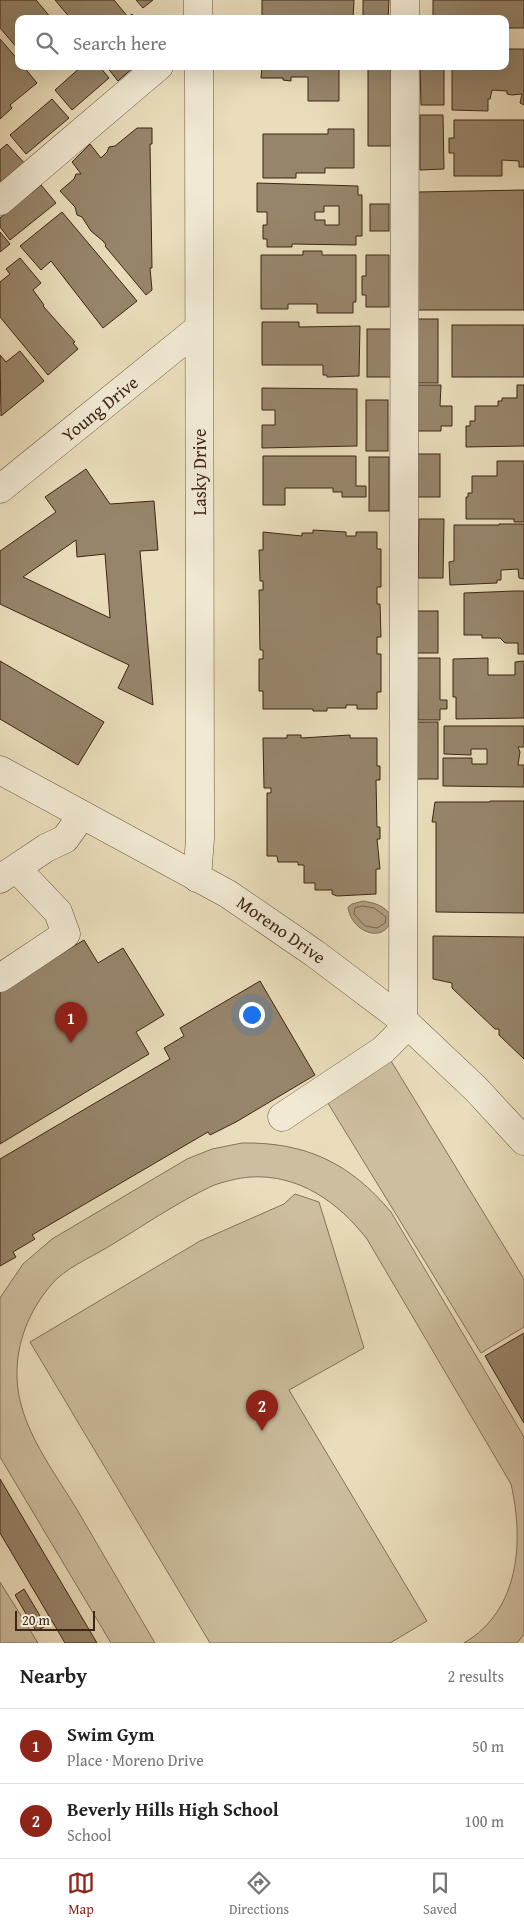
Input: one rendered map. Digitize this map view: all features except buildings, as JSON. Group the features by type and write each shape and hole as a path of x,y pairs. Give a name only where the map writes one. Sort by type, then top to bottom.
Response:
{"street":[{"path":"198,0 198,15"},
{"path":"405,0 405,15"},
{"path":"0,201 154,70"},
{"name":"Lasky Drive","path":"198,878 200,840 199,70"},
{"path":"282,1116 383,1050 405,1022 405,70"},
{"name":"Young Drive","path":"0,489 199,328"},
{"name":"Moreno Drive","path":"0,770 228,894 314,952 405,1022 476,1089 524,1141"},
{"path":"0,978 66,934 58,912 8,874 46,848 65,840 82,815"}],"shaded area":[{"path":"391,1061 524,1279 524,1327 481,1353 326,1100"},
{"path":"242,1143 287,1146 306,1151 343,1168 375,1195 391,1212 524,1437 524,1634 517,1643 464,1643 483,1629 497,1612 507,1593 517,1551 517,1528 511,1484 367,1239 330,1202 316,1193 285,1180 268,1177 250,1177 230,1180 185,1200 63,1273 43,1295 25,1328 17,1364 17,1377 19,1396 31,1431 39,1448 155,1643 111,1643 0,1457 0,1298 23,1264 52,1239 187,1159 212,1149"},
{"path":"295,1194 319,1202 364,1348 289,1390 427,1621 390,1643 210,1643 30,1342 200,1241 284,1204"},
{"path":"0,1582 38,1643 0,1643"}],"water":[{"path":"363,901 379,905 392,916 389,925 383,931 377,933 369,932 355,924 348,907"}],"place":[{"name":"Swim Gym","path":"71,1043"},
{"name":"Beverly Hills High School","path":"262,1431"}]}
